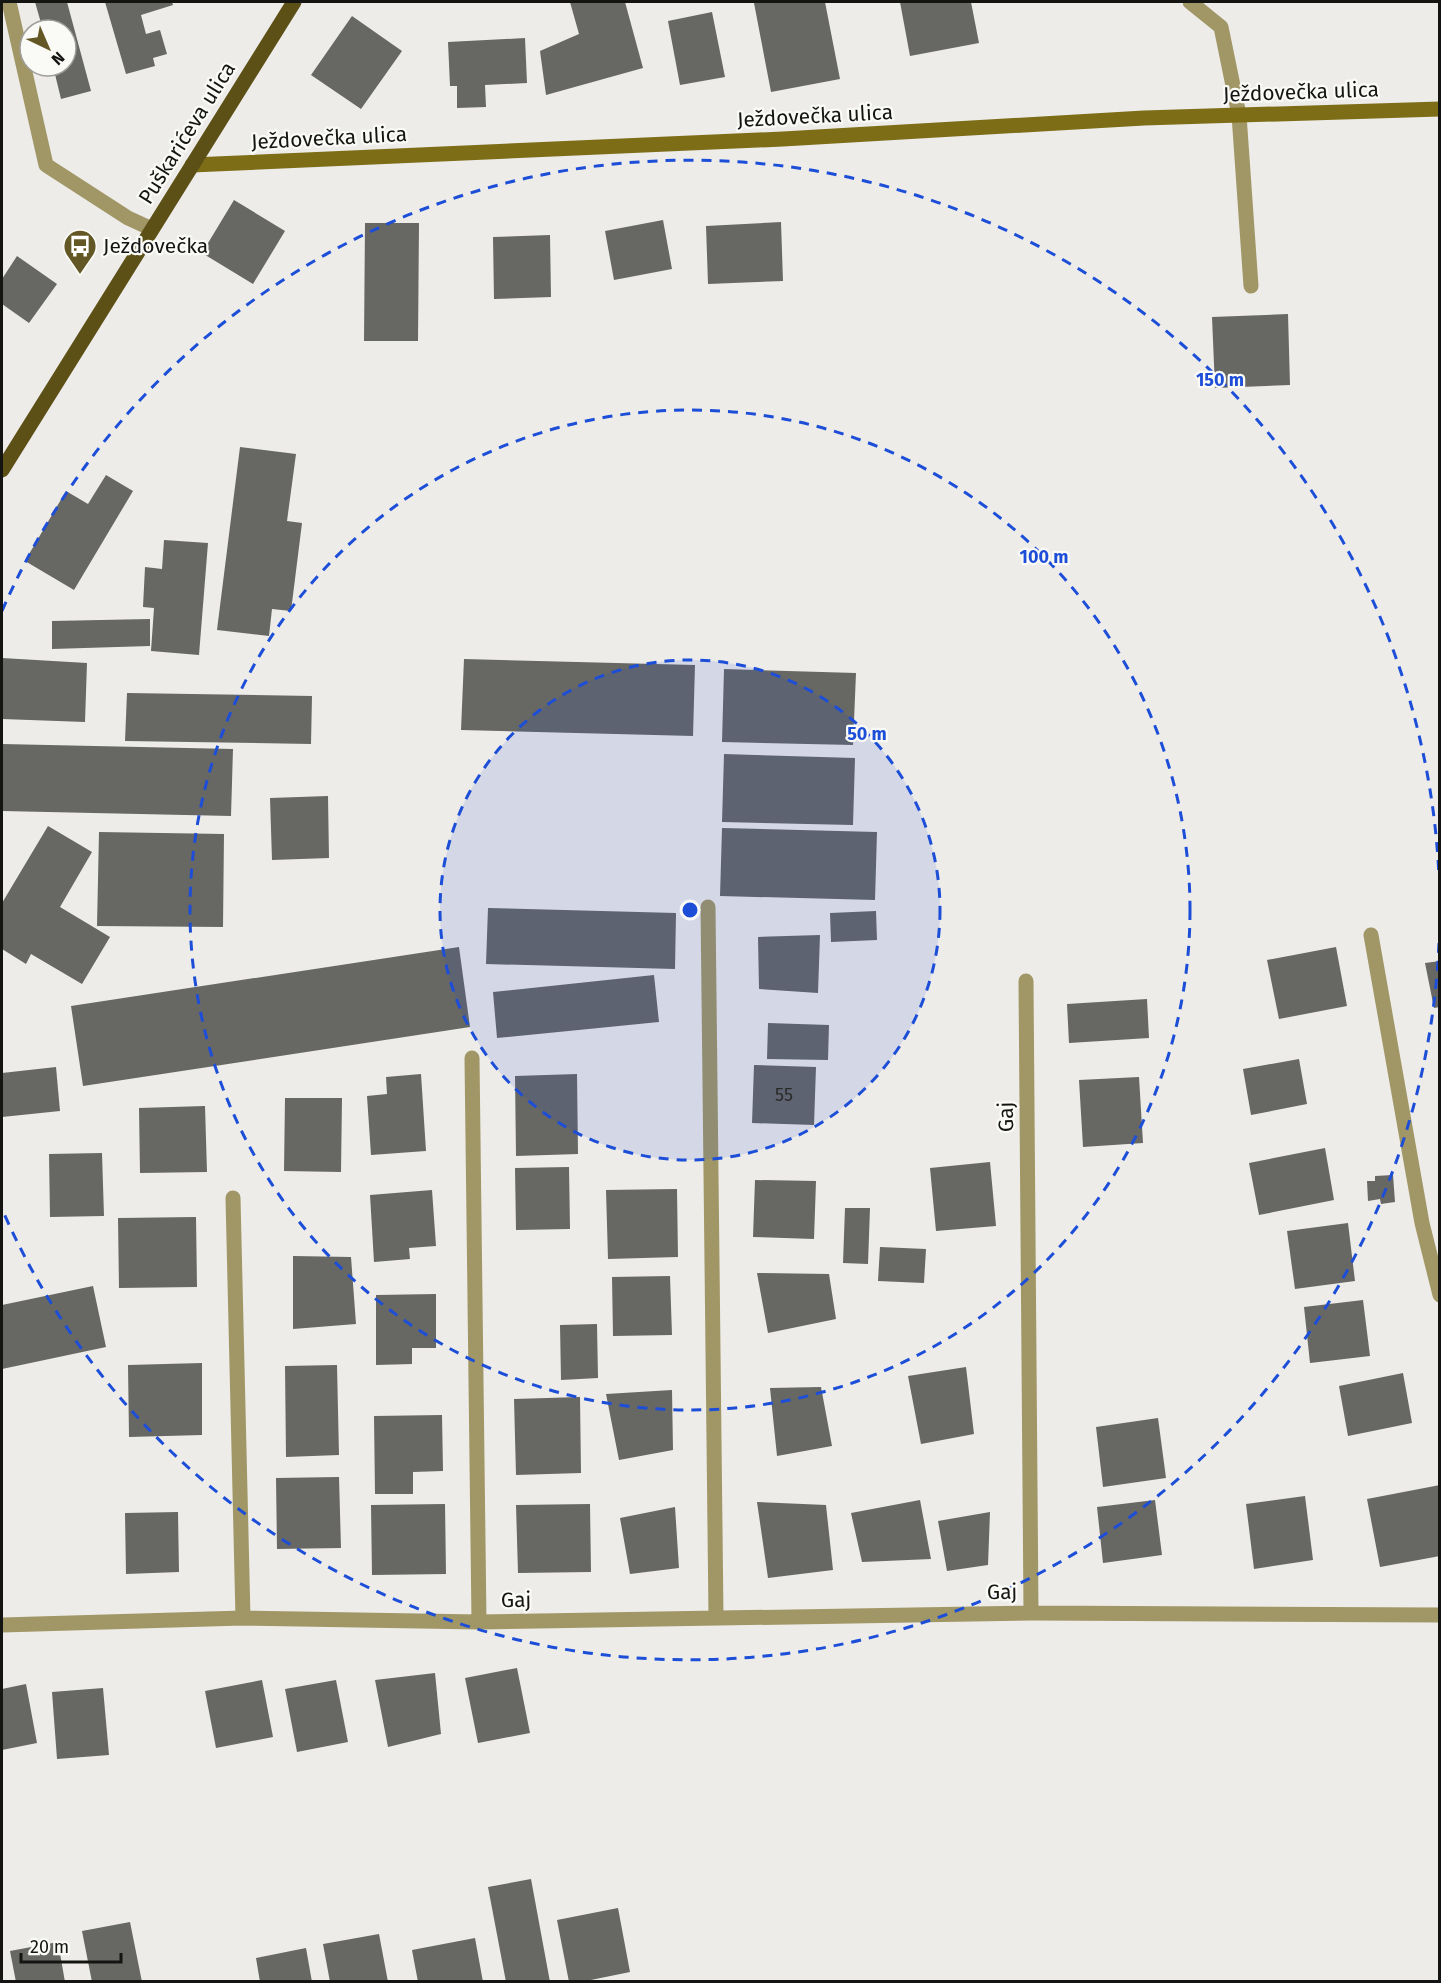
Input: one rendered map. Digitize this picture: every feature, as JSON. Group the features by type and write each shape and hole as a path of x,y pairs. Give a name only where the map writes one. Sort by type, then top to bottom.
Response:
{"main road":[{"name":"Puškarićeva ulica","path":"2,470 294,2"},
{"name":"Ježdovečka ulica","path":"192,165 771,140 1132,118 1440,109"}],"street":[{"path":"9,2 46,165 128,218 152,229"},
{"path":"1190,2 1221,27 1239,115 1251,286"},
{"path":"708,907 716,1617"},
{"path":"1371,935 1422,1223 1440,1295"},
{"name":"Gaj","path":"1026,981 1031,1613"},
{"path":"472,1058 479,1622"},
{"path":"233,1198 243,1618"},
{"name":"Gaj","path":"2,1625 243,1618 479,1622 1031,1613 1440,1615"}],"building":[{"path":"35,2 67,2 71,18 40,18"},
{"path":"105,2 172,2 173,5 141,15 146,34 160,30 167,54 153,58 155,66 126,74"},
{"path":"570,2 625,2 643,68 546,95 540,51 579,34"},
{"path":"825,2 840,79 771,92 754,3"},
{"path":"900,2 971,2 979,43 910,56"},
{"path":"712,12 725,77 680,85 668,21"},
{"path":"352,16 402,51 361,109 311,75"},
{"path":"525,38 527,83 485,85 486,107 457,108 457,86 450,86 448,42"},
{"path":"78,43 91,91 61,99 56,78 78,78"},
{"path":"234,200 285,231 253,284 202,253"},
{"path":"663,220 672,269 614,280 605,231"},
{"path":"781,222 783,281 708,284 706,226"},
{"path":"365,223 419,223 418,341 364,341"},
{"path":"550,235 551,297 494,299 493,237"},
{"path":"17,256 57,284 29,323 2,304 2,279"},
{"path":"1288,314 1290,385 1215,388 1212,317"},
{"path":"240,447 296,454 287,521 302,523 291,611 272,609 269,636 217,630"},
{"path":"106,475 133,491 74,590 25,561 66,491 88,504"},
{"path":"164,540 208,543 199,655 151,651 154,608 143,607 145,567 162,569"},
{"path":"150,619 150,646 52,649 52,621"},
{"path":"2,658 87,663 85,722 2,719"},
{"path":"464,659 695,665 693,736 461,730"},
{"path":"724,669 856,673 853,745 722,742"},
{"path":"127,693 312,696 311,744 125,741"},
{"path":"2,744 233,749 231,816 2,811"},
{"path":"724,754 855,758 853,825 722,822"},
{"path":"328,796 329,858 272,860 270,798"},
{"path":"48,826 92,852 60,907 110,937 82,984 31,954 26,964 2,949 2,903"},
{"path":"722,828 877,832 875,900 720,896"},
{"path":"99,832 224,834 223,927 97,926"},
{"path":"488,908 676,913 675,969 486,964"},
{"path":"876,911 877,940 831,942 830,913"},
{"path":"820,935 818,993 759,989 758,937"},
{"path":"459,947 470,1027 83,1086 71,1006"},
{"path":"1336,947 1347,1006 1279,1019 1267,960"},
{"path":"1440,961 1440,1007 1434,1008 1425,963"},
{"path":"654,975 659,1022 497,1038 493,992"},
{"path":"1147,999 1149,1038 1069,1043 1067,1004"},
{"path":"768,1023 829,1025 828,1060 767,1059"},
{"path":"1299,1059 1307,1104 1251,1115 1243,1069"},
{"path":"754,1065 816,1067 814,1125 752,1123"},
{"path":"56,1067 60,1111 2,1117 2,1073"},
{"path":"421,1074 426,1151 371,1155 367,1096 387,1094 386,1077"},
{"path":"577,1074 578,1154 516,1156 515,1076"},
{"path":"1139,1077 1143,1143 1083,1147 1079,1080"},
{"path":"285,1098 342,1098 341,1172 284,1171"},
{"path":"205,1106 207,1172 140,1173 139,1108"},
{"path":"1325,1148 1334,1200 1259,1215 1249,1163"},
{"path":"102,1153 104,1216 50,1217 49,1154"},
{"path":"990,1162 996,1226 936,1231 930,1168"},
{"path":"569,1167 570,1229 516,1230 515,1168"},
{"path":"1393,1175 1395,1202 1381,1204 1380,1199 1368,1201 1367,1181 1375,1181 1375,1176"},
{"path":"755,1180 816,1181 814,1239 753,1237"},
{"path":"677,1189 678,1257 608,1259 606,1190"},
{"path":"432,1190 436,1246 409,1248 410,1259 374,1262 370,1195"},
{"path":"845,1208 870,1208 868,1264 843,1263"},
{"path":"196,1217 197,1287 119,1288 118,1218"},
{"path":"1348,1223 1355,1281 1295,1289 1287,1231"},
{"path":"880,1247 926,1249 924,1283 878,1281"},
{"path":"293,1256 351,1257 356,1324 293,1329"},
{"path":"757,1273 829,1274 836,1319 768,1333"},
{"path":"670,1276 672,1335 613,1336 612,1277"},
{"path":"93,1286 106,1347 2,1369 2,1305"},
{"path":"436,1294 436,1348 412,1348 412,1364 376,1365 376,1295"},
{"path":"1363,1300 1370,1356 1310,1363 1304,1307"},
{"path":"597,1324 598,1378 561,1380 560,1325"},
{"path":"202,1363 202,1435 129,1437 128,1365"},
{"path":"337,1365 339,1455 286,1457 285,1366"},
{"path":"966,1367 974,1434 921,1444 908,1376"},
{"path":"1403,1373 1412,1423 1348,1436 1339,1386"},
{"path":"821,1387 832,1446 777,1456 770,1388"},
{"path":"672,1390 673,1450 619,1460 606,1394"},
{"path":"580,1397 581,1473 516,1475 514,1399"},
{"path":"442,1415 443,1471 413,1472 413,1494 375,1494 374,1416"},
{"path":"1158,1418 1166,1478 1103,1487 1096,1427"},
{"path":"339,1477 341,1548 277,1549 276,1478"},
{"path":"1440,1485 1440,1556 1380,1567 1367,1499"},
{"path":"1305,1496 1313,1560 1254,1569 1246,1504"},
{"path":"920,1500 931,1559 862,1562 851,1513"},
{"path":"1155,1500 1162,1555 1103,1563 1097,1507"},
{"path":"757,1502 826,1505 833,1570 768,1578"},
{"path":"445,1504 446,1574 372,1575 371,1505"},
{"path":"590,1504 591,1572 518,1573 516,1505"},
{"path":"675,1507 679,1568 630,1574 620,1518"},
{"path":"178,1512 179,1572 126,1574 125,1513"},
{"path":"990,1512 988,1565 947,1571 938,1521"},
{"path":"517,1668 530,1733 478,1743 465,1678"},
{"path":"435,1673 441,1734 388,1747 375,1680"},
{"path":"262,1680 273,1737 216,1748 205,1691"},
{"path":"336,1680 348,1742 297,1752 285,1689"},
{"path":"26,1684 37,1743 2,1750 2,1689"},
{"path":"103,1688 109,1755 57,1759 52,1692"},
{"path":"531,1879 550,1982 506,1982 488,1887"},
{"path":"618,1908 630,1972 581,1982 569,1982 557,1920"},
{"path":"130,1922 142,1982 92,1982 82,1931"},
{"path":"379,1934 388,1982 330,1982 323,1944"},
{"path":"475,1938 483,1982 418,1982 412,1950"},
{"path":"58,1942 65,1982 16,1982 10,1951"},
{"path":"306,1948 312,1982 260,1982 256,1958"}],"place":[{"name":"Ježdovečka","path":"80,275"}]}
